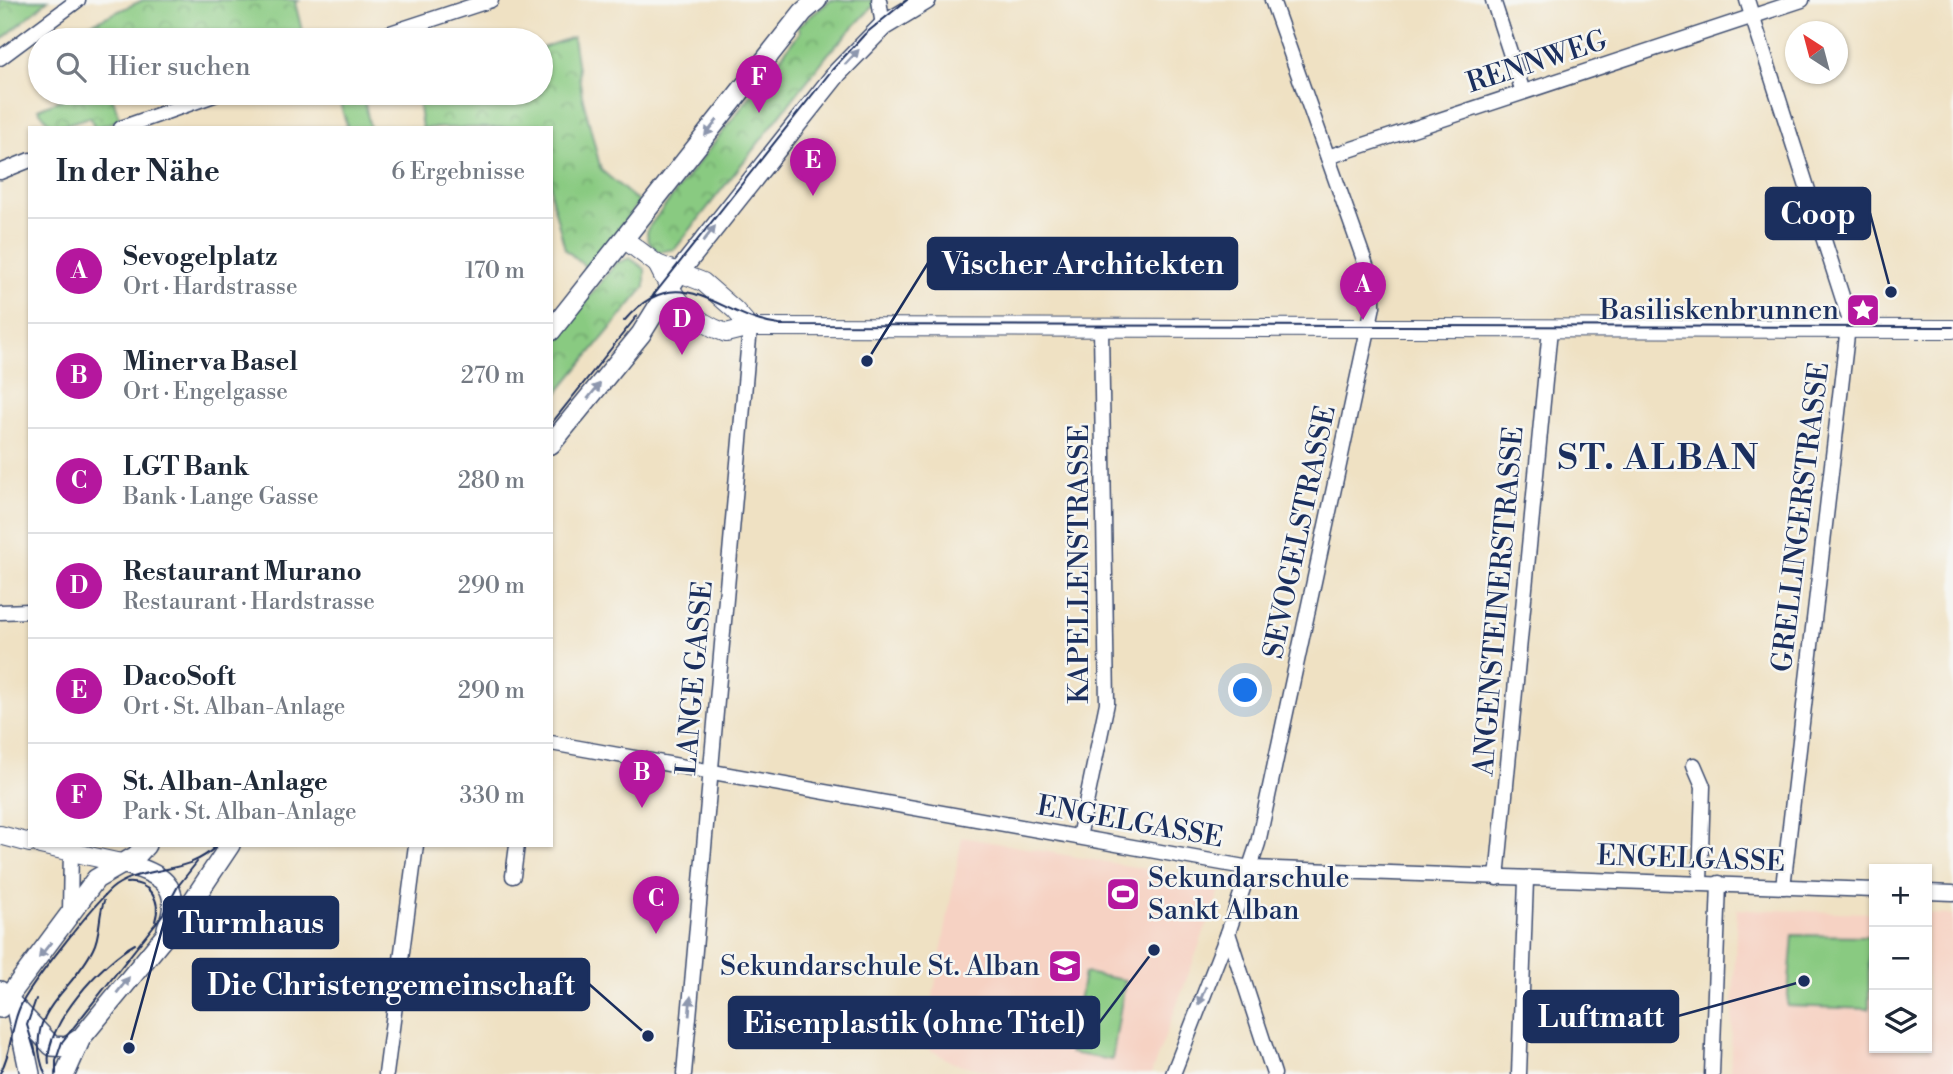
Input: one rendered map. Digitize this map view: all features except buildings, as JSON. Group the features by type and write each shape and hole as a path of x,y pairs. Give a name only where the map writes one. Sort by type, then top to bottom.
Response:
{"main road":[{"path":"553,328 803,12 817,0"},
{"path":"553,442 646,328 680,271 838,72 883,26 926,0"},
{"path":"6,1002 96,879 143,847"},
{"path":"68,1071 81,1038 165,932 188,908 229,847"},
{"path":"121,863 155,873 169,886 173,903 165,932"},
{"path":"6,1002 52,1046 67,1047 81,1038"},
{"path":"6,1002 30,1074"}],"street":[{"path":"40,28 78,0"},
{"path":"406,28 491,0"},
{"path":"879,0 883,26"},
{"name":"SEVOGELSTRASSE","path":"1173,1074 1228,933 1250,868 1371,328 1373,285 1272,0"},
{"path":"1493,0 1523,92"},
{"name":"GRELLINGERSTRASSE","path":"1747,0 1849,309 1783,887"},
{"name":"RENNWEG","path":"1328,156 1802,0"},
{"path":"0,58 28,37"},
{"path":"127,126 186,105"},
{"path":"0,172 28,161"},
{"path":"624,239 657,264 703,282 750,327"},
{"path":"657,264 669,289 682,306 717,330 734,333 750,327 1953,329"},
{"name":"LANGE GASSE","path":"684,1074 750,327"},
{"name":"KAPELLENSTRASSE","path":"1079,838 1107,703 1101,329"},
{"name":"ANGENSTEINERSTRASSE","path":"1497,878 1550,329"},
{"path":"0,612 28,611"},
{"name":"ENGELGASSE","path":"553,743 1250,868 1526,880 1700,882 1869,890"},
{"path":"1694,765 1703,786 1700,882"},
{"path":"0,835 28,842"},
{"path":"386,1074 416,847"},
{"path":"513,876 517,847"},
{"path":"70,917 72,848 121,863"},
{"path":"1519,1074 1526,880"},
{"path":"1712,1074 1719,883"},
{"path":"1932,892 1953,893"},
{"path":"1228,933 1274,1074"}],"shaded area":[{"name":"Sekundarschule St. Alban","path":"962,837 1209,880 1221,887 1151,1074 1001,1074 953,1063 924,1046"},
{"path":"1737,909 1869,913 1869,1053 1932,1053 1932,914 1953,915 1953,1074 1730,1074"}],"green space":[{"path":"0,0 48,0 0,41"},
{"path":"143,0 301,0 295,2 301,28 81,28"},
{"path":"831,0 872,0 874,5 829,53 675,249 659,252 649,242 648,228 800,32 798,26"},
{"path":"573,37 582,95 601,170 639,202 588,269 565,249 553,204 553,126 422,126 419,105 553,105 553,44"},
{"path":"48,105 115,105 120,120 94,126 90,117 51,126 38,109"},
{"path":"341,105 365,105 370,126 347,126"},
{"path":"1215,237 1216,241 1226,239 1226,276 1181,277 1180,253 1194,243"},
{"path":"630,258 645,269 645,287 553,399 553,343 616,263"},
{"path":"1793,935 1869,936 1869,1009 1787,1006"},
{"path":"1084,973 1125,980 1112,1060 1070,1053"}],"tram line":[{"path":"653,296 832,70 865,34 907,0"},
{"path":"624,321 644,302 664,293 682,292 700,296 757,320 779,325 1953,327"},
{"path":"553,421 637,316"},
{"path":"0,1073 20,1007 64,944 106,894 127,879 181,866 206,855 215,847"},
{"path":"56,1074 56,1060 62,1042 163,914 178,886 197,862"},
{"path":"126,883 141,885 152,893 157,906 155,921"},
{"path":"45,1074 39,1053 39,1035 44,1020 51,1006 93,949 104,901"},
{"path":"49,1064 55,1032 65,1014 92,979 135,944"},
{"path":"36,999 27,1025 36,1055"}],"place":[{"name":"St. Alban-Anlage","path":"759,113"},
{"name":"DacoSoft","path":"813,196"},
{"name":"Coop","path":"1891,292"},
{"name":"Basiliskenbrunnen","path":"1863,310"},
{"name":"Sevogelplatz","path":"1363,320"},
{"name":"Restaurant Murano","path":"682,355"},
{"name":"Vischer Architekten","path":"867,361"},
{"name":"Minerva Basel","path":"642,808"},
{"name":"Sekundarschule Sankt Alban","path":"1123,894"},
{"name":"LGT Bank","path":"656,934"},
{"name":"Eisenplastik (ohne Titel)","path":"1154,950"},
{"name":"Sekundarschule St. Alban","path":"1065,966"},
{"name":"Luftmatt","path":"1804,981"},
{"name":"Die Christengemeinschaft","path":"648,1036"},
{"name":"Turmhaus","path":"129,1048"}],"district":[{"name":"ST. ALBAN","path":"1659,458"}]}
